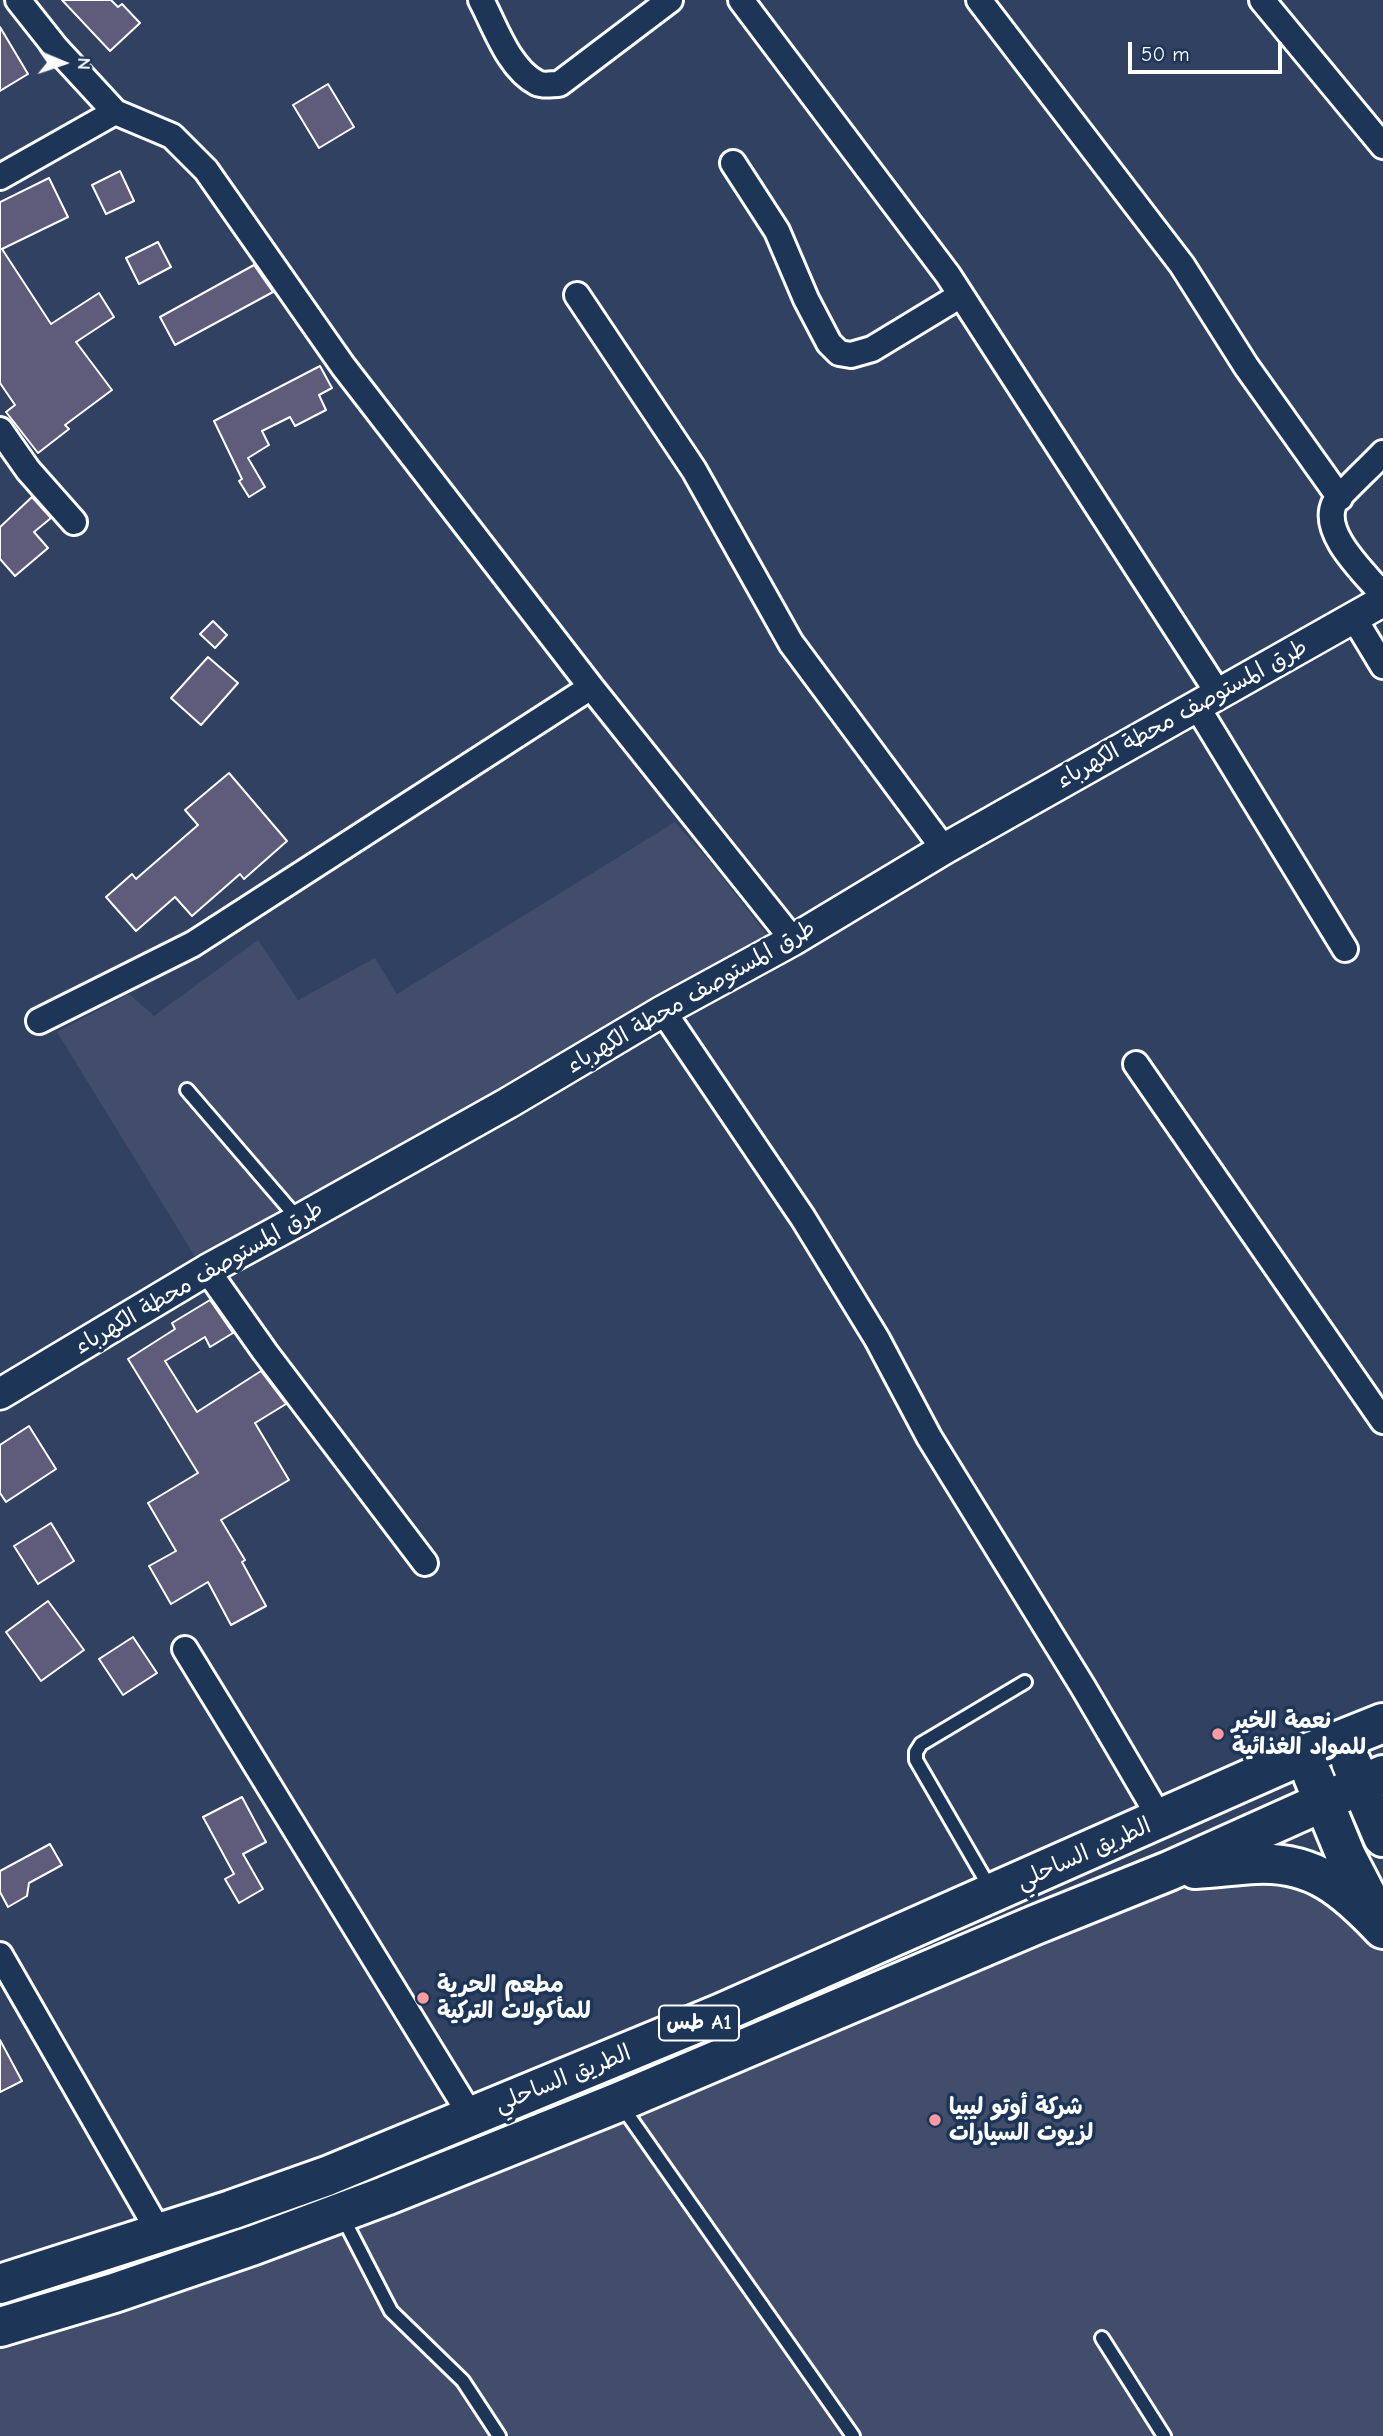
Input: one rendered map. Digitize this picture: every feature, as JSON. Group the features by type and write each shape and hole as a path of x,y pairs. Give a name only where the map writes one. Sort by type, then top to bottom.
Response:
{"highway":[{"name":"الطريق الساحلي","path":"0,2284 327,2176 656,2042 1303,1755 1383,1723"},
{"path":"1341,1739 1372,1779 1383,1838"},
{"path":"1303,1755 1346,1856 1383,1928"},
{"name":"الطريق الساحلي","path":"0,2327 114,2293 254,2245 619,2102 1035,1925 1169,1871 1372,1779"},
{"path":"1169,1871 1258,1864 1298,1868 1315,1873 1347,1893 1383,1928"}],"street":[{"path":"18,0 56,48 116,112 172,136 206,170 342,366 591,687 793,940"},
{"path":"481,0 512,57 525,74 539,84 559,84 670,0"},
{"path":"741,0 961,295 1207,699 1345,949"},
{"path":"979,0 1182,265 1246,366 1340,498"},
{"path":"1262,0 1383,146"},
{"path":"0,177 116,112"},
{"path":"733,163 778,231 806,299 829,343 839,353 851,355 872,349 961,295"},
{"path":"577,295 694,470 792,643 944,849"},
{"path":"0,430 28,470 74,522"},
{"path":"1383,453 1335,503 1331,519 1336,537 1383,595"},
{"name":"طرق المستوصف محطة الكهرباء","path":"0,1394 207,1270 508,1103 663,1011 793,940 944,849 1383,601"},
{"path":"1354,618 1383,666"},
{"path":"39,1021 193,944 591,687"},
{"path":"663,1011 816,1240 877,1339 929,1437 1083,1687 1161,1820"},
{"path":"1136,1064 1383,1421"},
{"path":"207,1270 265,1352 425,1563"},
{"path":"185,1649 471,2116"},
{"path":"0,1955 159,2232"}],"lane":[{"path":"187,1090 299,1220"},
{"path":"994,1894 916,1760 916,1752 921,1744 1025,1682"},
{"path":"619,2102 853,2436"},
{"path":"341,2213 391,2311 463,2381 499,2436"},
{"path":"1102,2338 1164,2436"}],"shaded area":[{"path":"675,822 711,863 784,957 202,1268 57,1032 129,994 154,1016 258,940 298,1000 375,958 397,994"},
{"path":"1258,1864 1383,1929 1383,2436 0,2436 0,2327 1035,1925"}],"building":[{"path":"62,0 111,0 118,7 122,4 140,23 110,51"},
{"path":"0,27 28,74 0,91"},
{"path":"328,84 354,127 319,148 293,105"},
{"path":"120,171 134,201 106,214 92,185"},
{"path":"49,178 68,217 2,249 51,324 99,293 114,317 76,342 112,390 65,425 69,429 38,453 6,412 15,405 0,383 0,202"},
{"path":"158,242 171,267 139,284 126,258"},
{"path":"254,265 273,292 175,345 160,317"},
{"path":"320,366 332,388 319,395 326,410 295,426 290,417 262,431 269,445 248,458 265,487 249,497 239,481 242,479 214,421"},
{"path":"32,497 51,518 34,532 48,548 15,576 0,559 0,527"},
{"path":"213,621 227,635 215,648 200,634"},
{"path":"208,657 238,683 201,725 171,698"},
{"path":"229,773 287,841 244,879 240,874 192,916 175,897 136,931 106,897 132,874 136,879 198,825 185,810"},
{"path":"210,1300 233,1333 210,1347 205,1337 165,1361 197,1412 261,1371 286,1404 255,1423 289,1480 221,1520 245,1560 242,1562 266,1606 231,1625 208,1582 171,1604 149,1566 176,1551 148,1503 198,1473 128,1359 175,1329 172,1323"},
{"path":"29,1426 56,1469 6,1502 0,1493 0,1445"},
{"path":"51,1523 74,1561 38,1584 14,1546"},
{"path":"48,1601 84,1650 41,1681 6,1632"},
{"path":"133,1637 157,1673 123,1695 99,1659"},
{"path":"242,1797 266,1842 243,1854 263,1889 239,1903 225,1879 234,1874 203,1817"},
{"path":"50,1844 62,1865 29,1883 27,1896 8,1907 0,1892 0,1871"},
{"path":"0,2040 22,2081 0,2092"}],"place":[{"name":"نعمة الخير للمواد الغذائية","path":"1218,1734"},
{"name":"مطعم الحرية للمأكولات التركية","path":"423,1998"},
{"name":"شركة أوتو ليبيا لزيوت السيارات","path":"935,2120"}]}
